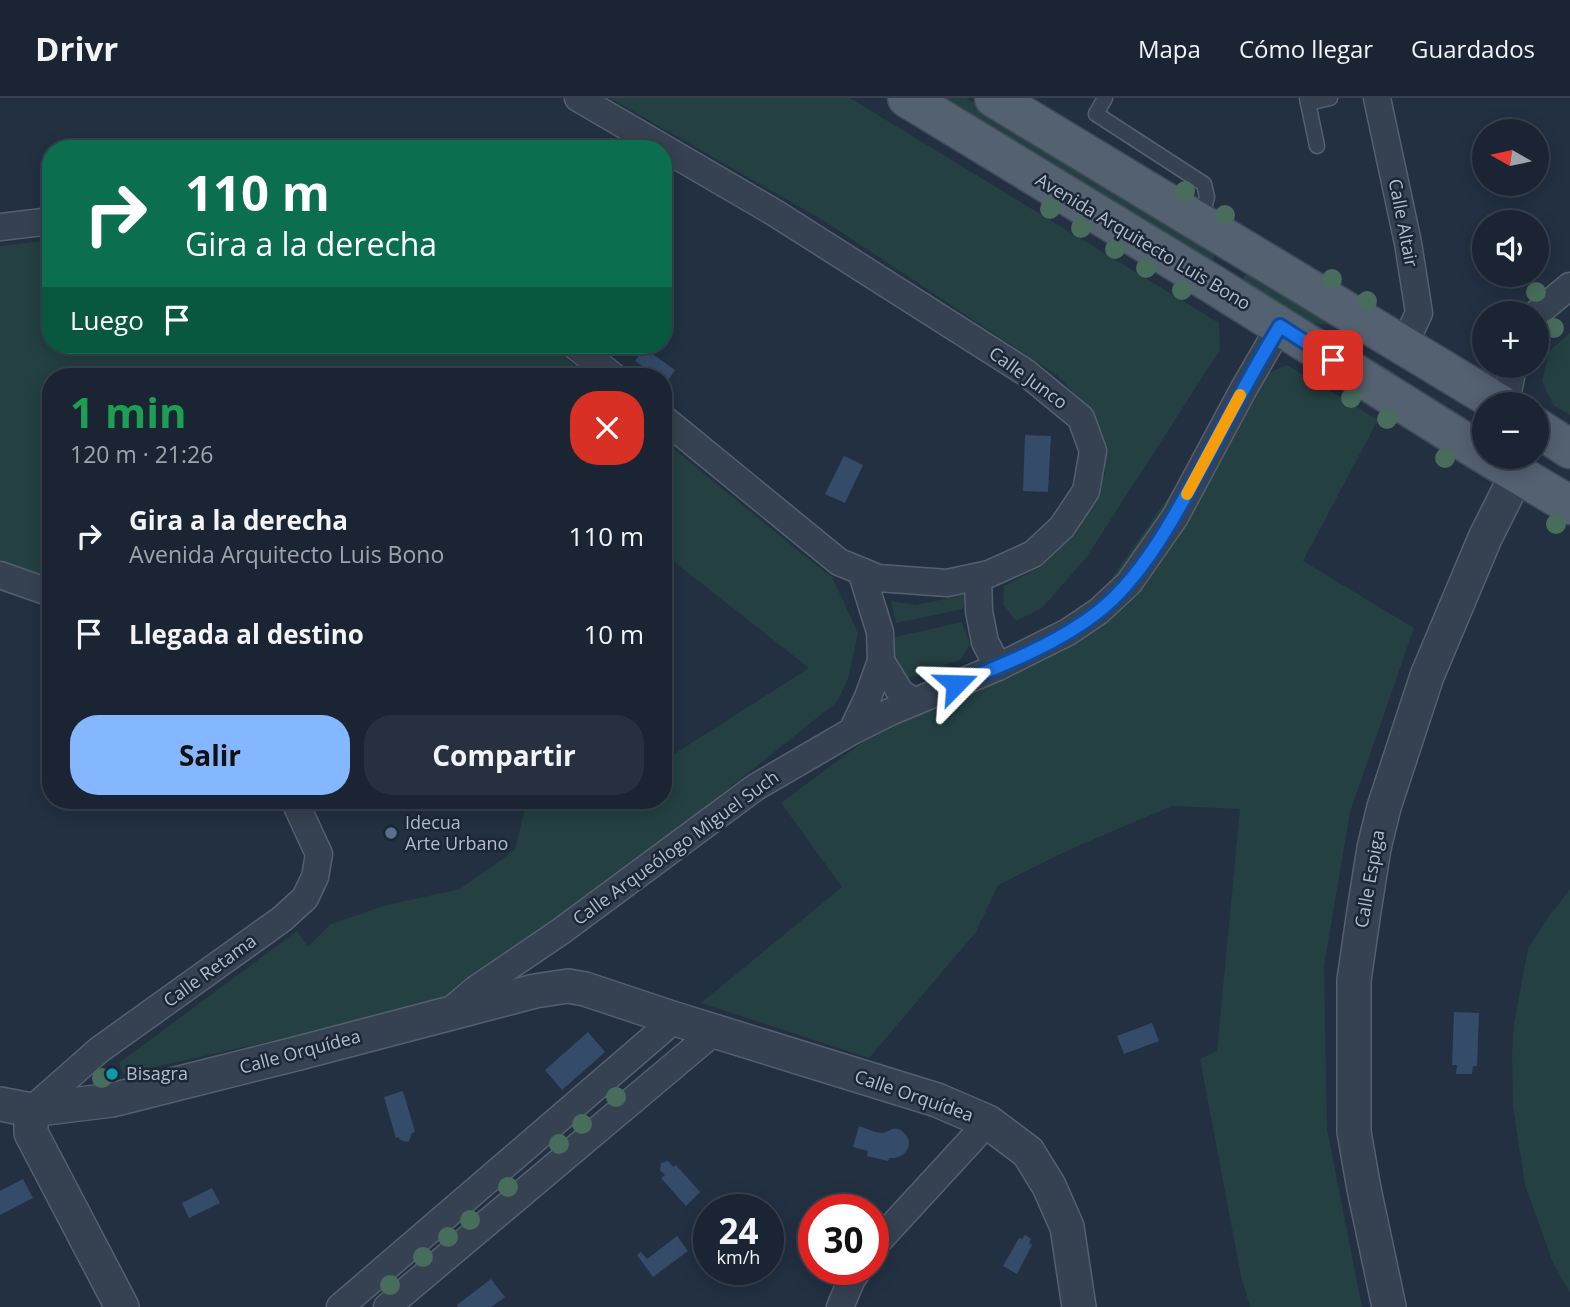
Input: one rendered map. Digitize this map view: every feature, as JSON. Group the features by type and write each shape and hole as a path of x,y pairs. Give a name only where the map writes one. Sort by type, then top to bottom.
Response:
{"main road":[{"name":"Avenida Arquitecto Luis Bono","path":"907,98 1472,446"},
{"path":"994,98 1483,392"},
{"path":"1549,435 1570,449"},
{"path":"1510,469 1570,505"},
{"path":"1525,469 1559,475 1570,481"}],"street":[{"name":"Calle Junco","path":"578,98 650,140"},
{"name":"Calle Altair","path":"1377,98 1408,243 1419,313 1404,345"},
{"name":"Calle Junco","path":"672,153 786,220 1025,372 1081,418 1093,451 1086,491 1062,527 1033,554 989,574 947,583 878,578 839,562 672,425"},
{"path":"0,227 42,222"},
{"path":"1549,303 1570,286"},
{"name":"Calle Arqueólogo Miguel Such","path":"448,1013 479,987 551,938 756,787 852,731 890,712 998,667 1068,632 1099,611 1129,583 1175,517 1280,326"},
{"path":"585,354 602,368"},
{"name":"Calle Espiga","path":"1390,1307 1354,1132 1354,980 1374,848 1384,807 1427,676 1485,538 1502,469"},
{"path":"852,731 881,661 880,632 861,571"},
{"path":"0,576 42,590"},
{"path":"978,576 979,611 985,642 998,667"},
{"path":"881,661 900,692 914,702"},
{"name":"Calle Retama","path":"16,1107 282,919 305,898 315,877 319,854 298,809"},
{"name":"Calle Orquídea","path":"551,938 538,956 538,962 552,977 568,986"},
{"name":"Calle Orquídea","path":"16,1107 112,1100 535,991 568,986 585,989 937,1100 988,1122 1028,1152 1049,1186 1067,1227 1079,1307"},
{"path":"340,1307 675,1019"},
{"path":"387,1307 715,1031"},
{"path":"16,1107 122,1307"},
{"path":"889,1230 988,1122"},
{"path":"840,1307 849,1285"}],"lane":[{"path":"1105,98 1096,114 1204,184 1207,197 1201,222"},
{"path":"1317,146 1308,101 1329,98"}],"green space":[{"path":"610,98 850,98 1219,323 1220,350 1086,558 1042,608 1016,621 1003,604 1004,586 1040,567 1073,536 1094,503 1105,473 1104,440 1091,411 1058,376 826,222"},
{"path":"933,98 966,98 1217,252 1209,266"},
{"path":"42,241 42,354 560,354 577,368 42,368 42,575 0,560 0,246"},
{"path":"1248,271 1335,325 1301,322 1239,285"},
{"path":"1570,333 1570,415 1553,405 1542,381 1543,378 1549,378 1549,351"},
{"path":"1287,365 1378,420 1303,561 1414,628 1350,812 1324,966 1327,1129 1362,1307 1250,1307 1241,1276 1200,1059 1217,1051 1240,809 1172,806 1073,848 998,885 976,932 869,1058 701,1003 842,887 781,803 871,736 1070,638 1249,381"},
{"path":"672,447 832,577 858,633 848,679 837,702 581,906 449,997 312,1032 123,1074 119,1063 297,931 308,947 331,924 387,905 460,889 515,850 525,809 672,809 672,755 809,668 672,560"},
{"path":"966,592 963,609 896,623 891,601 916,605"},
{"path":"962,622 970,645 960,660 908,678 893,672 891,657 895,637"},
{"path":"1570,889 1570,1293 1553,1263 1525,1185 1513,1106 1512,1053 1514,1023 1528,949"}],"water":[{"path":"640,354 652,354 675,370 672,374 672,368 645,368 635,361"},
{"path":"1025,435 1051,436 1048,492 1023,491"},
{"path":"844,456 863,465 845,503 825,494"},
{"path":"1454,1012 1479,1013 1477,1066 1473,1066 1472,1074 1456,1074 1457,1065 1452,1065"},
{"path":"1152,1023 1159,1041 1124,1054 1117,1036"},
{"path":"588,1032 605,1052 562,1090 545,1070"},
{"path":"403,1091 415,1132 406,1142 396,1138 384,1097"},
{"path":"859,1126 880,1133 900,1130 907,1137 909,1146 904,1154 889,1158 888,1161 867,1156 868,1151 853,1147"},
{"path":"668,1161 673,1167 676,1165 700,1192 693,1194 693,1199 686,1206 661,1178 665,1175 660,1170 661,1163"},
{"path":"23,1179 33,1198 0,1215 0,1191"},
{"path":"212,1188 220,1203 189,1218 182,1203"},
{"path":"1025,1235 1031,1239 1029,1243 1032,1245 1017,1274 1003,1266 1019,1238 1022,1239"},
{"path":"677,1236 688,1251 653,1277 637,1255 641,1252 647,1259"},
{"path":"491,1279 505,1297 491,1307 458,1307 457,1305"}],"slow traffic":[{"path":"1187,494 1240,395"}],"place":[{"name":"Idecua Arte Urbano","path":"391,833"},
{"name":"Bisagra","path":"112,1074"}],"route":[{"path":"956,684 998,667 1068,632 1099,611 1129,583 1175,517 1280,326 1333,360"}]}
